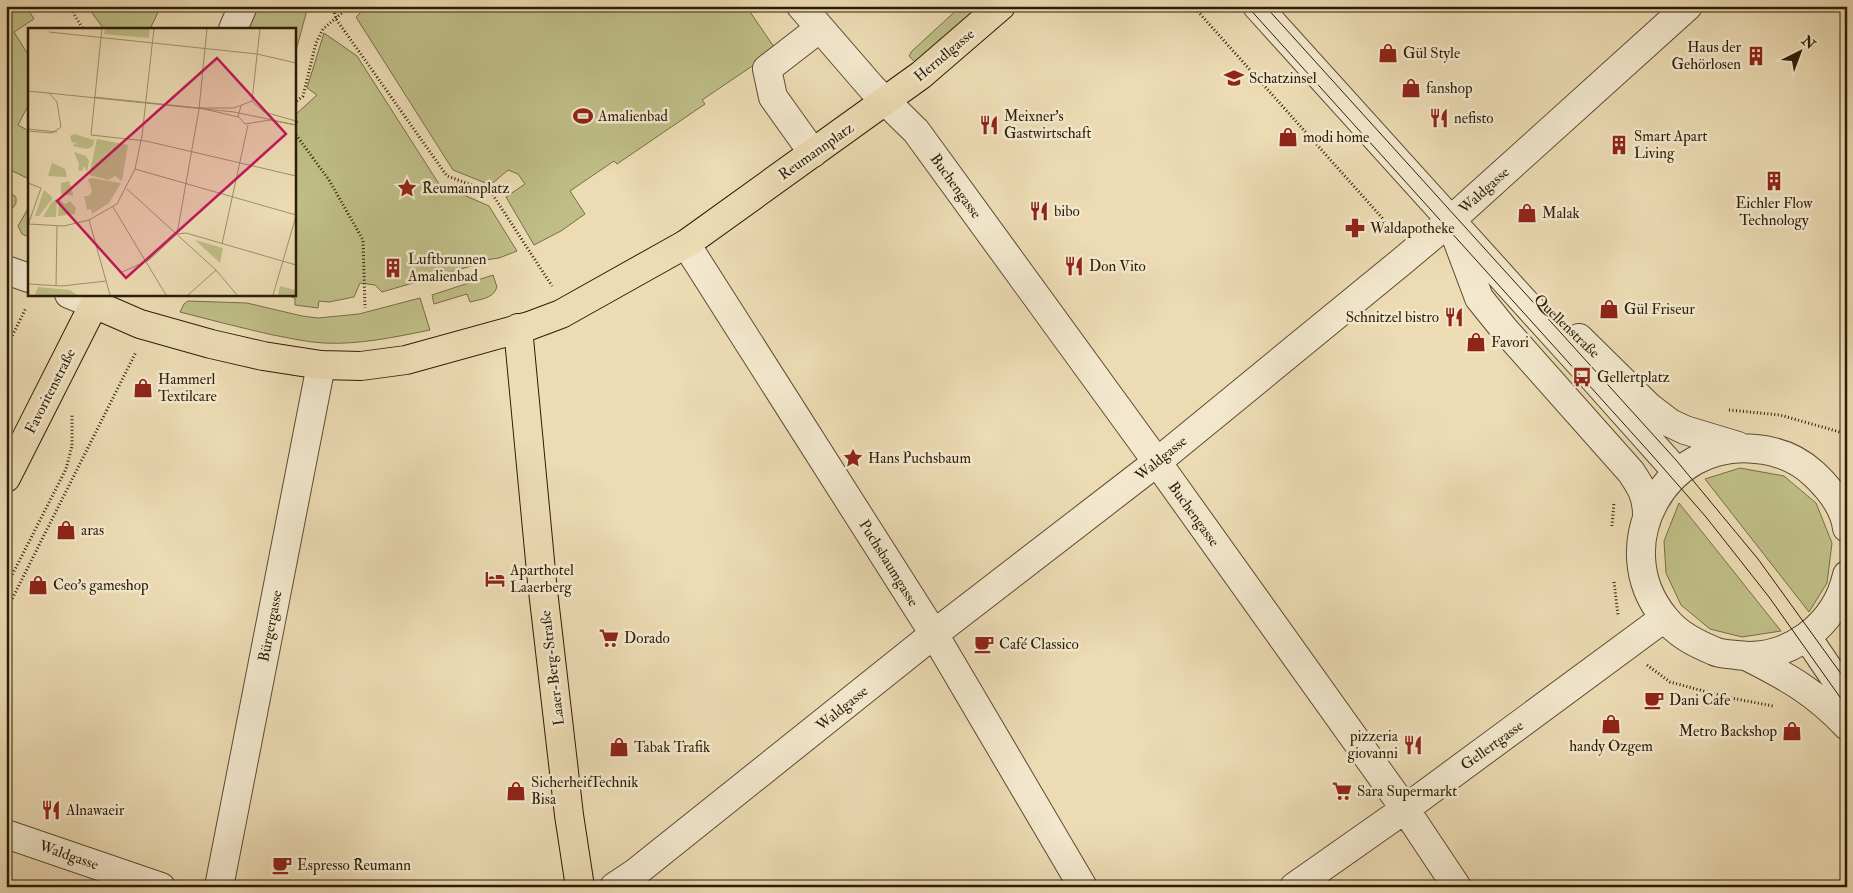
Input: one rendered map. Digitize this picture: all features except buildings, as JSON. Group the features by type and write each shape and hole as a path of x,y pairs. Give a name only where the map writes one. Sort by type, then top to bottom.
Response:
{"main road":[{"name":"Herndlgasse","path":"886,101 921,75 1001,6"},
{"name":"Reumannplatz","path":"82,299 140,324 263,356 321,365 361,366 406,360 561,314 686,244 886,101"},
{"name":"Favoritenstraße","path":"6,478 82,299"},
{"name":"Laaer-Berg-Straße","path":"518,328 542,582 570,825 580,887"}],"street":[{"path":"234,28 243,6"},
{"path":"801,6 872,88 886,101"},
{"name":"Quellenstraße","path":"1257,6 1677,472"},
{"name":"Waldgasse","path":"614,887 635,874 934,634 1157,462 1450,221 1688,6"},
{"path":"813,153 773,98 767,69 820,28"},
{"name":"Buchengasse","path":"886,101 916,131 1157,462 1405,809 1457,887"},
{"name":"Quellenstraße","path":"1450,221 1535,295 1649,407 1670,423 1685,430 1740,447"},
{"name":"Quellenstraße","path":"1450,221 1479,298 1631,472 1647,501 1647,515"},
{"name":"Puchsbaumgasse","path":"686,244 934,634 1084,887"},
{"path":"6,270 28,289"},
{"name":"Bürgergasse","path":"219,887 321,365"},
{"path":"1845,582 1829,616 1807,637 1789,648 1769,654 1748,657 1717,653 1688,639 1664,618 1650,594 1642,569 1641,542 1647,515 1654,500 1664,485 1677,472 1706,454 1740,447 1774,451 1838,482 1847,528"},
{"path":"1845,582 1841,607 1847,632"},
{"name":"Gellertgasse","path":"1294,887 1405,809 1664,618"},
{"path":"1807,637 1847,696"},
{"path":"1748,657 1809,690 1847,726"},
{"name":"Waldgasse","path":"6,834 161,887"}],"path":[{"path":"69,6 82,28"},
{"path":"333,6 336,19 447,176 492,192 553,288"},
{"path":"295,102 303,96 316,43 324,29 350,6"},
{"path":"295,133 329,180 363,240 365,308"},
{"path":"6,348 28,293"},
{"path":"6,611 137,349 140,324"},
{"path":"6,587 66,469 72,446 72,411"}],"shaded area":[{"path":"17,6 26,6 34,19 14,32 28,54 28,106 18,125 28,130 28,179 6,168 6,18"},
{"path":"87,6 161,6 150,28 103,28"},
{"path":"248,6 308,6 295,54 295,28 239,28"},
{"name":"Amalienbad","path":"367,6 746,6 776,50 702,100 705,104 617,164 614,161 570,191 585,214 561,231 534,245 506,197 525,184 518,174 508,170 494,182 488,184 453,170 356,17"},
{"path":"961,6 975,6 974,11 916,63 909,56 912,51"},
{"path":"324,33 357,56 439,184 489,206 517,251 499,258 478,261 478,264 382,292 375,285 360,283 354,297 329,302 319,301 318,308 295,305 295,298 285,295 295,295 295,125 298,122 295,115 317,95 307,88"},
{"path":"6,189 16,197 16,203 6,218"},
{"path":"28,209 28,237 22,234 18,226"},
{"path":"493,275 497,287 490,296 470,302 467,294 434,304 432,295"},
{"path":"420,298 430,330 350,343 323,343 298,340 180,312 188,301 247,303 318,318 359,314"},
{"path":"1740,468 1784,476 1816,503 1832,543 1827,583 1809,612 1705,479"},
{"path":"1679,503 1781,631 1742,637 1710,629 1681,605 1666,573 1664,541"}],"tram line":[{"path":"1247,6 1706,517 1769,597 1847,707"},
{"path":"1265,6 1676,460 1758,559 1847,682"}],"place":[{"name":"Gül Style","path":"1388,53"},
{"name":"Haus der Gehörlosen","path":"1756,56"},
{"name":"Schatzinsel","path":"1234,78"},
{"name":"fanshop","path":"1411,88"},
{"name":"Amalienbad","path":"583,116"},
{"name":"nefisto","path":"1439,118"},
{"name":"Meixner's Gastwirtschaft","path":"989,125"},
{"name":"modi home","path":"1288,137"},
{"name":"Smart Apart Living","path":"1619,145"},
{"name":"Eichler Flow Technology","path":"1774,181"},
{"name":"Reumannplatz","path":"407,188"},
{"name":"bibo","path":"1039,211"},
{"name":"Malak","path":"1527,213"},
{"name":"Waldapotheke","path":"1355,228"},
{"name":"Don Vito","path":"1074,266"},
{"name":"Luftbrunnen Amalienbad","path":"393,268"},
{"name":"Gül Friseur","path":"1609,309"},
{"name":"Schnitzel bistro","path":"1454,317"},
{"name":"Favori","path":"1476,342"},
{"name":"Gellertplatz","path":"1582,377"},
{"name":"Hammerl Textilcare","path":"143,388"},
{"name":"Hans Puchsbaum","path":"853,458"},
{"name":"aras","path":"66,530"},
{"name":"Aparthotel Laaerberg","path":"495,579"},
{"name":"Ceo's gameshop","path":"38,585"},
{"name":"Dorado","path":"609,638"},
{"name":"Café Classico","path":"984,644"},
{"name":"Dani Cafe","path":"1654,700"},
{"name":"handy Ozgem","path":"1611,724"},
{"name":"Metro Backshop","path":"1792,731"},
{"name":"pizzeria giovanni","path":"1413,745"},
{"name":"Tabak Trafik","path":"619,747"},
{"name":"SicherheitTechnik Bisa","path":"516,791"},
{"name":"Sara Supermarkt","path":"1342,791"},
{"name":"Alnawaeir","path":"51,810"},
{"name":"Espresso Reumann","path":"282,865"}]}
